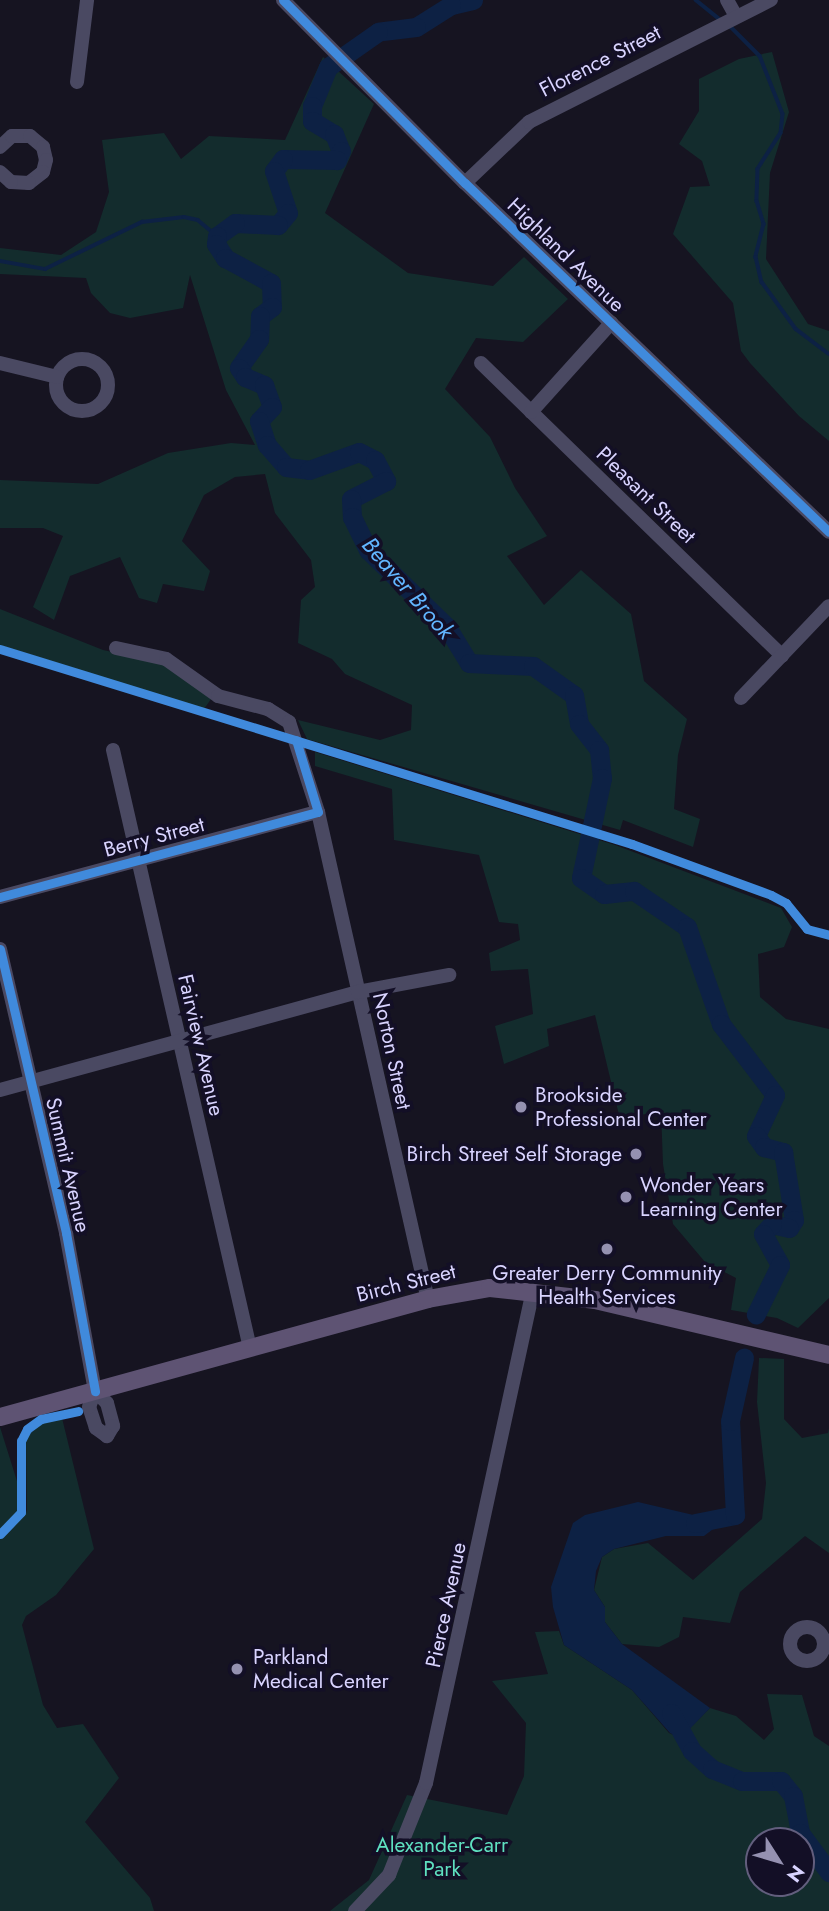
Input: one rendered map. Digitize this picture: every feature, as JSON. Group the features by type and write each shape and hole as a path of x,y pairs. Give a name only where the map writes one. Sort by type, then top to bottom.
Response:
{"main road":[{"name":"Birch Street","path":"0,1417 472,1289 533,1290 829,1355"}],"street":[{"path":"77,82 87,0"},
{"name":"Highland Avenue","path":"283,0 465,183 829,532"},
{"path":"727,0 728,20"},
{"name":"Florence Street","path":"465,183 529,122 771,0"},
{"path":"0,147 12,136 30,136 43,147 46,160 43,173 29,183 11,182 0,172"},
{"path":"531,412 611,323"},
{"path":"0,363 57,377"},
{"name":"Pleasant Street","path":"481,363 782,656"},
{"path":"741,698 829,607"},
{"name":"Norton Street","path":"116,648 166,659 218,696 282,715 296,740 318,812 428,1299"},
{"name":"Fairview Avenue","path":"113,750 250,1348"},
{"name":"Berry Street","path":"0,897 318,812"},
{"name":"Summit Avenue","path":"0,948 31,1081 95,1391"},
{"path":"0,1090 358,992 449,975"},
{"name":"Pierce Avenue","path":"355,1911 392,1869 426,1783 533,1290"}],"green space":[{"path":"772,52 789,112 770,173 766,259 808,324 829,331 829,441 799,416 750,363 741,351 733,303 673,234 690,187 710,186 702,161 679,144 699,111 699,79 739,59"},
{"path":"323,57 374,104 325,213 408,273 493,286 524,257 568,299 523,342 476,338 445,389 490,437 515,488 547,536 507,556 544,605 581,570 631,614 644,681 687,719 678,755 674,809 700,819 693,847 623,820 620,830 307,739 298,720 380,740 411,730 412,705 345,674 332,659 298,643 301,600 315,587 311,560 275,513 265,474 235,477 204,495 182,541 210,571 204,591 163,584 157,603 139,598 120,557 70,576 54,620 33,607 63,536 43,528 0,528 0,480 98,484 168,453 231,443 255,445 226,390 190,275 183,308 130,318 110,313 91,293 86,278 0,274 0,248 61,255 96,232 109,192 102,140 164,133 181,159 209,136 285,140"},
{"path":"0,609 103,650 168,664 211,699 204,709 0,645"},
{"path":"315,752 615,845 781,908 792,927 784,947 758,954 760,997 786,1019 829,1029 829,1298 798,1328 777,1318 731,1310 736,1278 705,1262 673,1224 663,1164 661,1111 620,1119 595,1015 547,1029 549,1046 504,1064 495,1026 533,1014 528,969 491,971 489,953 520,940 518,924 499,922 479,855 394,840 392,789 315,766"},
{"path":"759,1358 784,1359 784,1419 802,1438 828,1433 829,1428 829,1553 805,1536 740,1592 730,1623 683,1617 679,1637 659,1647 622,1644 605,1622 605,1607 594,1590 602,1557 614,1549 648,1543 693,1580 762,1519 766,1483 757,1402"},
{"path":"62,1418 94,1549 56,1595 26,1616 22,1625 43,1705 57,1728 83,1724 119,1778 85,1822 150,1898 154,1911 0,1911 0,1427 27,1513 26,1437 45,1421"},
{"name":"Alexander-Carr Park","path":"559,1631 564,1645 632,1690 669,1733 680,1738 710,1708 736,1716 764,1740 774,1729 767,1694 802,1695 814,1736 829,1746 829,1911 330,1911 369,1880 407,1795 507,1815 524,1776 526,1723 492,1681 548,1674 535,1632"}],"water":[{"path":"638,1502 702,1517 719,1515 721,1523 704,1536 666,1536 614,1549 602,1557 596,1571 594,1590 605,1607 605,1622 622,1644 710,1708 681,1738 670,1733 632,1690 564,1645 553,1607 551,1587 573,1523 585,1515"}],"waterway":[{"name":"Beaver Brook","path":"473,0 451,5 416,27 378,32 328,67 312,106 312,121 334,134 341,151 337,160 283,159 274,171 288,213 278,225 235,223 217,236 216,244 225,258 271,283 272,307 260,316 259,339 239,368 245,377 264,385 272,407 259,421 267,445 286,467 309,470 359,452 375,460 386,481 351,499 352,517 368,550 447,627 469,663 533,666 574,695 579,724 599,750 602,778 581,878 604,894 634,891 687,927 721,1024 775,1095 756,1136 764,1147 783,1152 794,1220 789,1228 772,1224 763,1234 780,1265 756,1314"},
{"path":"696,0 721,20"},
{"path":"730,26 760,56 783,114 781,133 758,169 757,201 764,224 756,257 762,282 796,329 829,354"},
{"path":"0,261 45,269 142,222 184,217 198,220 217,236"},
{"name":"Beaver Brook","path":"695,1523 735,1515 730,1421 744,1358"},
{"name":"Beaver Brook","path":"671,1713 692,1751 712,1769 742,1781 781,1781 793,1796 800,1833 829,1872"}],"cycle path":[{"path":"283,0 465,183 829,532"},
{"path":"0,649 632,844 771,895 786,903 807,929 829,935"},
{"path":"0,897 318,812 296,740"},
{"path":"0,949 66,1233 95,1391"},
{"path":"0,1534 21,1512 21,1441 27,1429 41,1419 78,1411"}],"place":[{"name":"Brookside Professional Center","path":"521,1107"},
{"name":"Birch Street Self Storage","path":"636,1154"},
{"name":"Wonder Years Learning Center","path":"626,1197"},
{"name":"Greater Derry Community Health Services","path":"607,1249"},
{"name":"Parkland Medical Center","path":"237,1669"}]}
